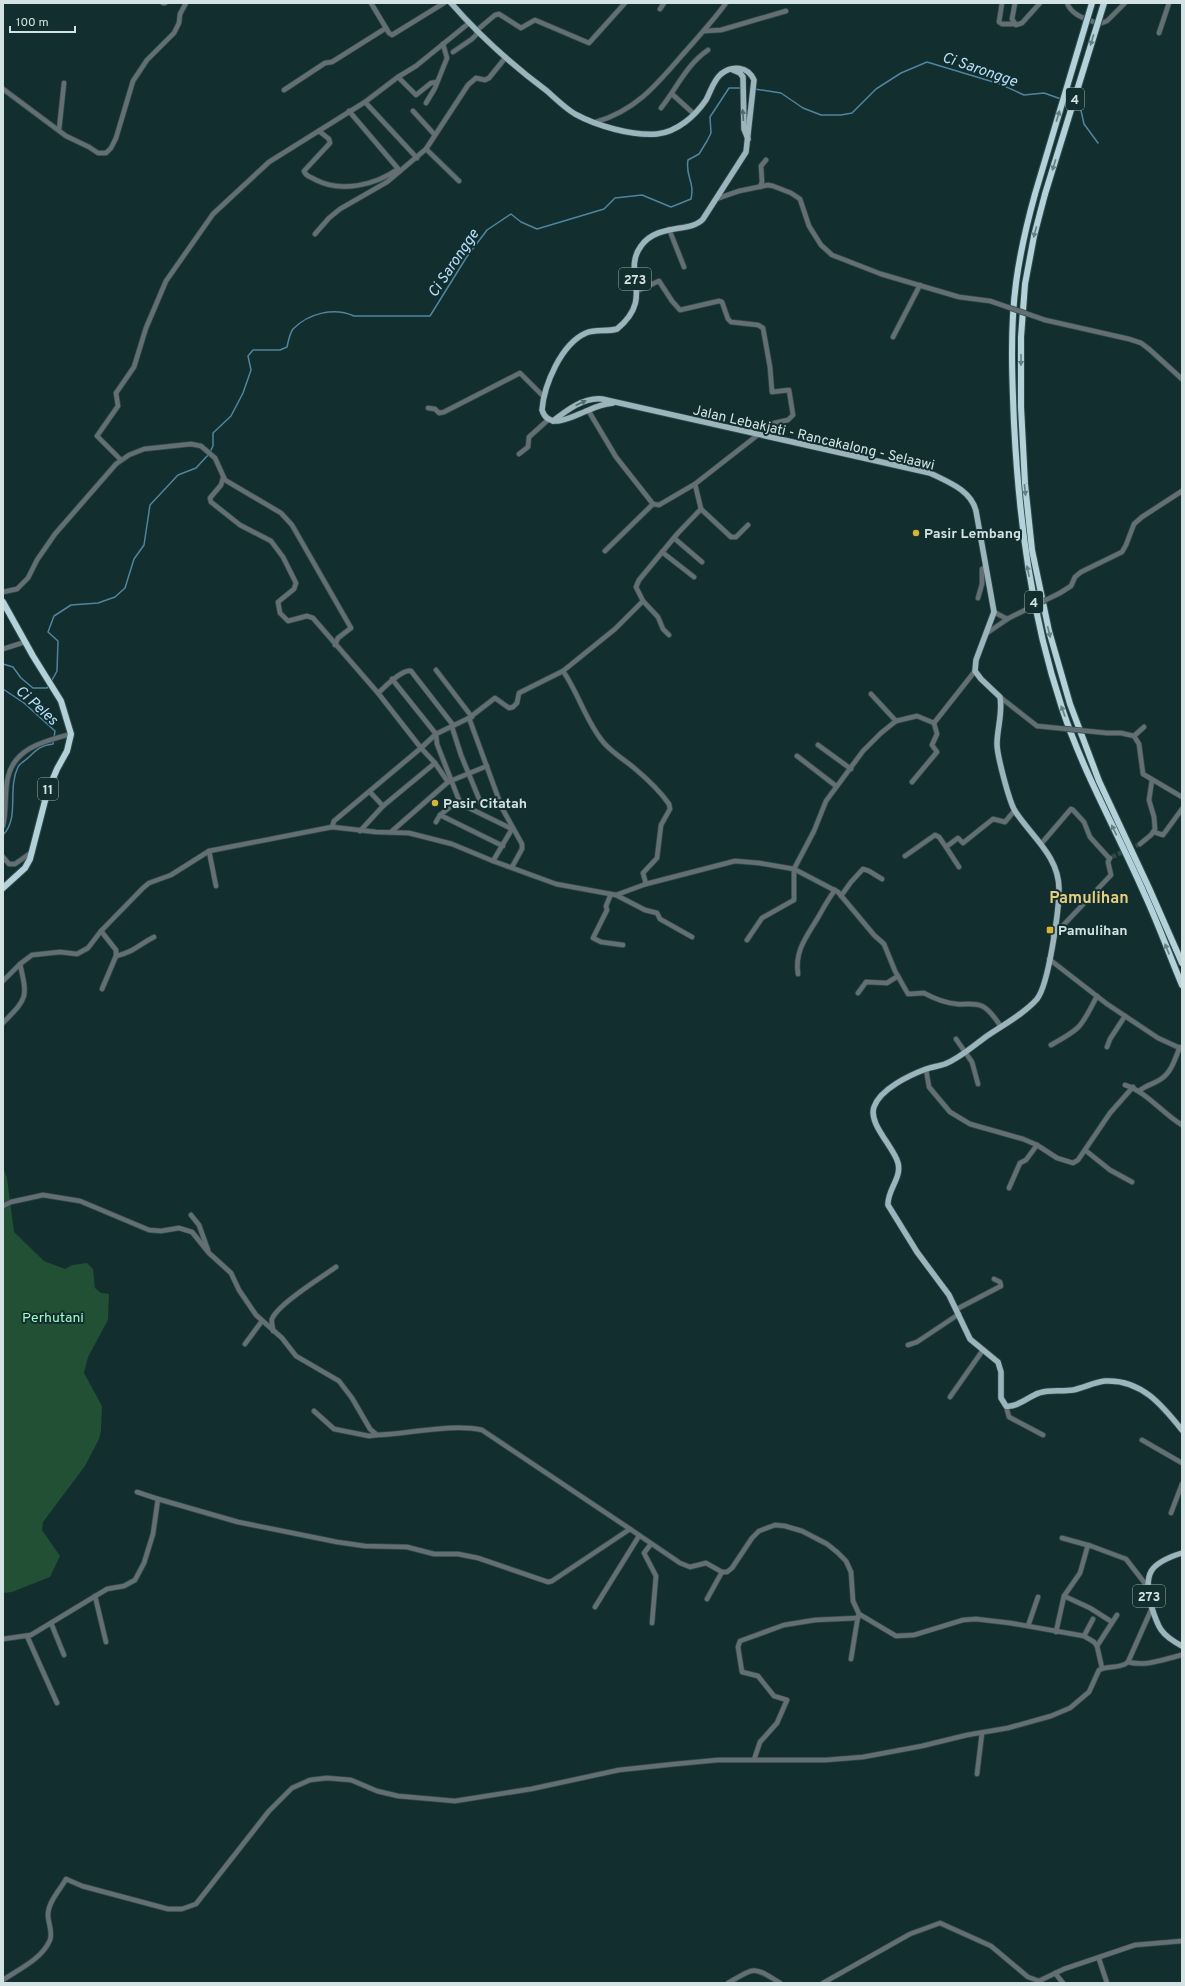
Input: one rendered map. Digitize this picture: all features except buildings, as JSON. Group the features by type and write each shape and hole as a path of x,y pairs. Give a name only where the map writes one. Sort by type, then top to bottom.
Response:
{"highway":[{"name":"4","path":"1092,3 1035,194 1025,233 1016,284 1011,339 1017,484 1024,553 1041,632 1062,708 1093,786 1144,893 1182,985"},
{"name":"4","path":"1104,3 1045,194 1034,236 1025,284 1021,338 1021,407 1024,469 1032,550 1049,632 1070,704 1099,780 1182,963"},
{"name":"11","path":"3,602 63,705 71,734 68,751 54,775 46,796 33,852 25,868 3,888"}],"main road":[{"path":"451,3 477,32 570,111 625,132 656,134 675,128 694,114 705,100 717,79 729,69"},
{"name":"273","path":"551,420 542,410 543,396 554,368 570,345 591,331 612,331 620,326 633,310 637,291 635,266 637,252 648,238 669,229 701,222 744,156 748,139 754,88 752,76 746,70 735,68 729,69"},
{"name":"273","path":"729,69 740,73 743,77 744,129 748,139"},
{"name":"Jalan Lebakjati - Rancakalong - Selaawi","path":"551,420 587,400 595,398 930,473 964,491 972,498 975,507 994,612"},
{"path":"551,420 563,421 588,410 613,402"},
{"path":"994,612 974,664 975,671 981,679 1000,697 997,750 1007,789 1015,810 1041,844 1053,864 1059,887 1045,983 1038,998 1030,1006 947,1063 926,1069 887,1091 876,1103 873,1115 877,1125 897,1159 899,1166 898,1176 888,1197 888,1205 917,1252 946,1290 970,1339 995,1359 1000,1366 1001,1398 1006,1406 1012,1406 1042,1392 1053,1390 1067,1391 1101,1382 1116,1381 1146,1392 1180,1424 1182,1430"},
{"name":"273","path":"1182,1553 1156,1565 1148,1578 1147,1586 1152,1608 1160,1630 1182,1646"}],"street":[{"path":"3,89 70,138 98,153 104,154 109,150 118,130 133,81 147,60 174,33 179,23 180,14 186,3"},
{"path":"371,3 386,28 393,35 444,3"},
{"path":"453,52 472,39 477,32 495,15 499,14 522,28 536,20 590,43 625,3"},
{"path":"660,9 664,3"},
{"path":"596,122 608,119 634,104 650,92 726,3"},
{"path":"1002,3 999,22 1002,24 1014,24 1022,23 1040,3"},
{"path":"1014,24 1012,19 1015,3"},
{"path":"1068,3 1073,12 1099,24 1107,20 1125,3"},
{"path":"1159,34 1169,3"},
{"path":"704,30 721,30 786,11"},
{"path":"121,460 96,436 118,406 116,393 134,367 146,328 166,281 213,214 269,162 365,102 398,77 416,66 469,23"},
{"path":"284,90 325,63 332,62 386,28"},
{"path":"426,103 438,82 447,58 443,44"},
{"path":"661,108 692,63 708,50"},
{"path":"319,131 329,139 330,143 304,169 306,175 324,184 335,186 361,185 389,175 418,158 426,149 434,134 468,84 476,78 485,80 489,78 506,57"},
{"path":"398,77 416,95 431,83 438,82"},
{"path":"59,130 64,83"},
{"path":"672,94 694,114"},
{"path":"365,102 418,158"},
{"path":"349,111 399,170"},
{"path":"413,111 434,134"},
{"path":"426,149 459,181"},
{"path":"760,187 762,182 760,166 766,160"},
{"path":"315,234 329,218 340,209 387,182 399,170"},
{"path":"387,182 389,175"},
{"path":"714,200 739,191 773,186 791,193 800,199 809,226 821,245 832,255 881,274 959,297 990,302 1045,320 1141,343 1182,379"},
{"path":"669,229 684,267"},
{"path":"637,291 659,281 672,301 680,310 719,301 722,302 728,319 731,322 758,325 763,328 770,367 772,392 789,390 793,415 788,420 752,428 751,432"},
{"path":"893,337 920,285"},
{"path":"428,408 442,413 450,410 520,373 543,396"},
{"path":"588,410 616,457 653,504 659,505 695,484 759,434"},
{"path":"519,454 528,447 529,437 551,420"},
{"path":"3,592 17,589 28,578 55,534 121,460 144,449 192,444 201,446 215,458 223,478 235,487 281,512 292,525 351,628 338,638 335,645"},
{"path":"223,478 221,485 210,501 240,526 271,541 283,557 296,583 294,589 278,602 277,606 280,613 288,621 311,616 378,693 420,748 450,781"},
{"path":"695,484 701,509 731,537 736,537 748,525"},
{"path":"986,633 1008,619 1071,586 1077,574 1122,552 1134,524 1142,517 1182,491"},
{"path":"605,551 653,504"},
{"path":"669,636 663,629 658,617 643,601 637,589 637,584 662,552 701,509"},
{"path":"674,538 702,562"},
{"path":"662,552 694,577"},
{"path":"978,598 982,584 982,569 985,567"},
{"path":"332,827 334,821 370,792 436,734 470,718 495,698 509,708 513,707 517,703 519,693 563,671 616,629 643,601"},
{"path":"994,612 1008,619"},
{"path":"3,649 25,642"},
{"path":"378,693 406,670 411,671 453,726 468,773 482,806"},
{"path":"436,670 470,718 502,808 512,829 521,841 522,847 512,867"},
{"path":"563,671 579,695 591,722 601,739 614,752 640,773 669,804 670,809 661,825 657,858 643,873 646,884"},
{"path":"934,723 975,671"},
{"path":"392,680 436,734 450,781 459,800 467,807 512,829"},
{"path":"871,694 896,721"},
{"path":"1000,697 1037,726 1121,733 1134,736 1139,744 1141,770 1143,774 1182,797"},
{"path":"747,940 762,918 794,900 794,869 814,831 826,801 863,751 881,733 896,721 917,716 934,723"},
{"path":"912,782 937,752 932,745 937,734 934,723"},
{"path":"1134,736 1144,727"},
{"path":"3,826 8,776 12,768 31,746 71,734"},
{"path":"818,745 851,769"},
{"path":"797,756 836,786"},
{"path":"360,831 383,806 435,763"},
{"path":"391,832 450,781 487,766"},
{"path":"1140,844 1154,832 1154,817 1149,800 1152,780"},
{"path":"370,792 383,806"},
{"path":"436,822 440,815 459,800"},
{"path":"1041,844 1071,809 1084,822 1090,837 1110,858 1111,875 1053,936"},
{"path":"1154,832 1163,835 1182,809"},
{"path":"946,847 958,838 964,842 993,819 1005,822 1015,810"},
{"path":"440,815 503,846"},
{"path":"3,982 20,964 32,956 41,953 80,953 88,948 101,931 143,888 171,875 209,851 332,827 360,831 409,833 452,844 556,884 613,895 645,910 657,913 658,918 692,937"},
{"path":"493,861 512,829"},
{"path":"905,856 935,835 939,837 959,867"},
{"path":"209,851 216,886"},
{"path":"3,857 9,864 13,864 33,852"},
{"path":"623,945 601,942 593,938 607,910 606,906 613,895 646,884 735,861 794,869 835,890 841,896 874,935 884,944 898,976 908,994 924,993 929,996 957,1004 973,1003 983,1007 1001,1026"},
{"path":"841,896 851,882 863,870 869,871 882,880"},
{"path":"798,974 798,953 825,903 835,890"},
{"path":"101,931 116,950 116,956 102,989"},
{"path":"116,956 134,951 142,943 154,937"},
{"path":"1049,959 1125,1016 1158,1038 1181,1048 1168,1073 1161,1079 1138,1091"},
{"path":"3,1023 24,1001 25,988 20,964"},
{"path":"858,993 866,982 887,983 898,976"},
{"path":"1051,1045 1080,1027 1086,1019 1097,996"},
{"path":"1107,1047 1110,1039 1125,1016"},
{"path":"956,1039 975,1068 978,1084"},
{"path":"926,1069 929,1087 950,1112 970,1124 1037,1145 1057,1158 1071,1163 1078,1160 1110,1113 1132,1087"},
{"path":"1125,1085 1138,1091 1170,1118 1182,1125"},
{"path":"1009,1188 1019,1165 1028,1158 1037,1145"},
{"path":"1085,1150 1110,1170 1132,1182"},
{"path":"3,1206 11,1202 44,1195 80,1201 149,1230 161,1231 179,1228 188,1230 194,1234 209,1253 231,1273 239,1290 253,1312 282,1338 296,1356 339,1381 352,1398 370,1429 377,1435"},
{"path":"191,1215 199,1225 209,1253"},
{"path":"273,1331 272,1319 277,1312 288,1301 336,1267"},
{"path":"908,1345 917,1342 958,1312 1001,1286 1000,1282 994,1279"},
{"path":"245,1344 262,1321"},
{"path":"950,1397 983,1350"},
{"path":"1006,1406 1009,1418 1043,1436"},
{"path":"314,1411 334,1429 369,1436 464,1428 482,1430 651,1544 680,1563 690,1567 706,1563 722,1572 727,1572 732,1568 752,1538 768,1526 785,1526 802,1532 827,1544 846,1561 851,1572 853,1601 858,1616 851,1659"},
{"path":"1142,1440 1182,1463"},
{"path":"1171,1513 1182,1484"},
{"path":"138,1492 238,1522 337,1542 365,1546 407,1546 434,1554 458,1554 478,1558 548,1582 552,1581 630,1529"},
{"path":"3,1639 27,1636 107,1589 124,1586 135,1580 144,1563 153,1534 158,1499"},
{"path":"595,1607 639,1536"},
{"path":"1062,1538 1088,1545 1126,1559 1147,1586"},
{"path":"651,1544 644,1554 656,1576 652,1623"},
{"path":"1056,1632 1064,1596 1080,1573 1088,1545"},
{"path":"707,1599 722,1572"},
{"path":"95,1596 106,1642"},
{"path":"1064,1596 1090,1608 1112,1622"},
{"path":"1028,1626 1038,1597"},
{"path":"3,1980 37,1957 50,1940 51,1929 48,1914 50,1906 66,1880 82,1886 168,1909 182,1910 196,1904 269,1811 292,1788 310,1780 327,1778 351,1780 377,1791 398,1796 455,1801 531,1789 619,1770 718,1760 826,1760 863,1757 922,1746 1051,1716 1070,1708 1089,1692 1094,1685 1098,1672 1102,1668 1121,1666 1128,1662 1152,1608"},
{"path":"1097,1646 1117,1615"},
{"path":"754,1760 760,1742 777,1723 787,1700 774,1696 761,1678 756,1675 742,1672 738,1647 740,1641 784,1625 815,1620 858,1616 884,1630 901,1636 914,1635 963,1620 976,1619 1028,1626 1084,1636 1094,1642 1097,1646 1102,1668"},
{"path":"1084,1636 1093,1619"},
{"path":"51,1623 64,1655"},
{"path":"27,1636 57,1703"},
{"path":"1128,1662 1146,1664 1182,1655"},
{"path":"977,1774 982,1733"},
{"path":"823,1983 910,1934 940,1923 991,1946 1036,1982 1055,1973 1135,1945 1182,1941"},
{"path":"1099,1958 1107,1983"},
{"path":"728,1983 749,1971 759,1970 780,1983"},
{"path":"1055,1973 1063,1983"}],"green space":[{"name":"Perhutani","path":"3,1167 7,1178 14,1232 44,1261 65,1269 72,1265 87,1263 93,1269 95,1288 101,1293 109,1294 108,1320 88,1357 84,1373 102,1406 101,1431 99,1439 85,1466 43,1522 42,1530 60,1556 50,1577 12,1592 3,1593"}],"waterway":[{"name":"Ci Sarongge","path":"755,89 781,93 803,108 821,115 841,115 852,113 876,89 901,73 927,62 1000,84 1024,95 1044,93 1061,99"},
{"name":"Ci Sarongge","path":"210,452 213,446 213,433 231,416 243,393 251,370 248,356 253,350 280,350 287,347 293,329 306,319 314,315 330,312 346,313 354,316 430,316 466,258 487,230 511,214 521,222 537,229 604,209 615,198 642,195 671,207 691,199 692,188 687,166 688,160 699,154 707,141 711,133 710,117 729,88 742,88"},
{"name":"Ci Sarongge","path":"1074,104 1080,106 1084,124 1098,143"},
{"name":"Ci Sarongge","path":"51,682 57,671 58,641 48,632 54,616 71,605 98,603 115,597 125,588 134,559 144,545 150,505 178,475 196,468 208,455"},
{"name":"Ci Sarongge","path":"3,664 13,667 21,678 33,688 47,688 49,685"},
{"name":"Ci Peles","path":"3,689 24,703 55,731 53,744 40,748 18,767 13,785 11,820 3,835"}],"tunnel":[{"path":"1112,857 1140,844"}],"place":[{"name":"Pasir Lembang","path":"916,533"},
{"name":"Pasir Citatah","path":"435,803"},
{"name":"Pamulihan","path":"1050,930"}],"district":[{"name":"Pamulihan","path":"1089,897"}]}
